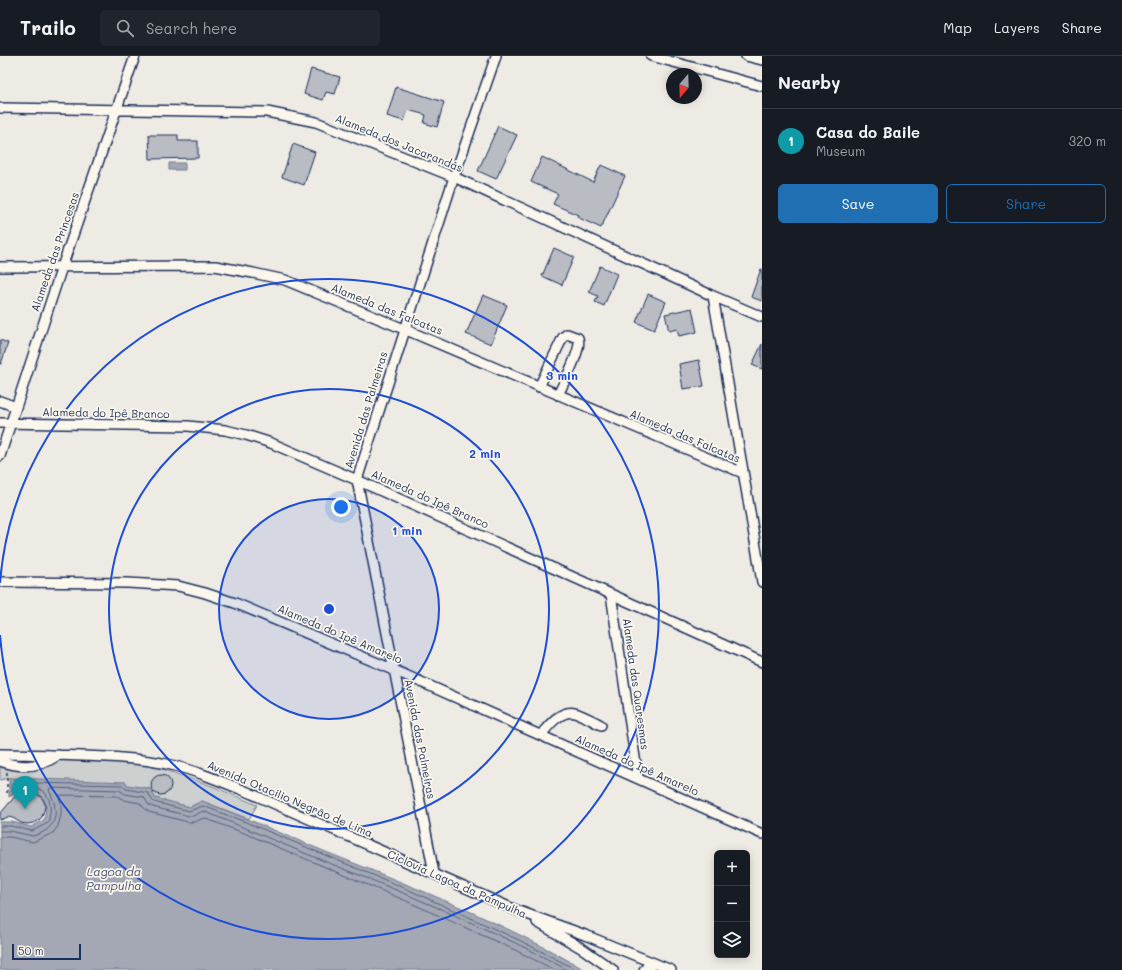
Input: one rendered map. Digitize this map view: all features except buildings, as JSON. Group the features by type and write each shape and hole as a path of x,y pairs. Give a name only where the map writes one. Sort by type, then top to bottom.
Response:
{"street":[{"name":"Alameda das Princesas","path":"0,456 62,267 135,56"},
{"name":"Avenida das Palmeiras","path":"488,80 492,56"},
{"name":"Avenida das Palmeiras","path":"434,874 357,480 404,329 496,56"},
{"path":"651,56 762,86"},
{"path":"746,56 762,60"},
{"name":"Alameda dos Jacarandás","path":"0,108 267,112 316,122 454,177 762,317"},
{"name":"Alameda das Falcatas","path":"0,267 215,266 253,272 285,280 743,473"},
{"path":"713,296 762,582"},
{"path":"539,387 563,337 568,334 578,338 580,341 579,350 558,395"},
{"path":"0,401 16,407"},
{"name":"Alameda do Ipê Branco","path":"0,423 188,426 225,430 271,444 357,480 762,662"},
{"name":"Alameda do Ipê Amarelo","path":"0,582 128,583 165,585 191,589 235,603 394,670 762,834"},
{"name":"Alameda das Quaresmas","path":"611,594 638,778"},
{"path":"541,735 551,722 568,712 574,712 601,725"},
{"name":"Avenida Otacílio Negrão de Lima","path":"0,748 19,754"},
{"name":"Avenida Otacílio Negrão de Lima","path":"0,754 58,755 146,760 168,764 191,771 250,793 516,910 585,935 671,970"},
{"path":"3,764 25,767 50,761 58,755"},
{"name":"Avenida Otacílio Negrão de Lima","path":"516,910 583,949 613,970"},
{"path":"644,970 655,964"}],"path":[{"path":"3,764 7,794"}],"shaded area":[{"path":"0,758 131,762 162,769 212,786 257,805 249,819 202,801 190,807 155,798 151,789 127,785 9,778 0,780"}],"water":[{"path":"169,163 185,163 185,170 169,170"},
{"name":"Lagoa da Pampulha","path":"9,778 126,782 127,785 151,789 155,798 190,807 202,801 458,906 522,936 585,970 0,970 0,822 12,822 31,827 44,820 46,812 44,801 36,792 23,789 9,797"}],"place":[{"name":"Casa do Baile","path":"25,809"}]}
